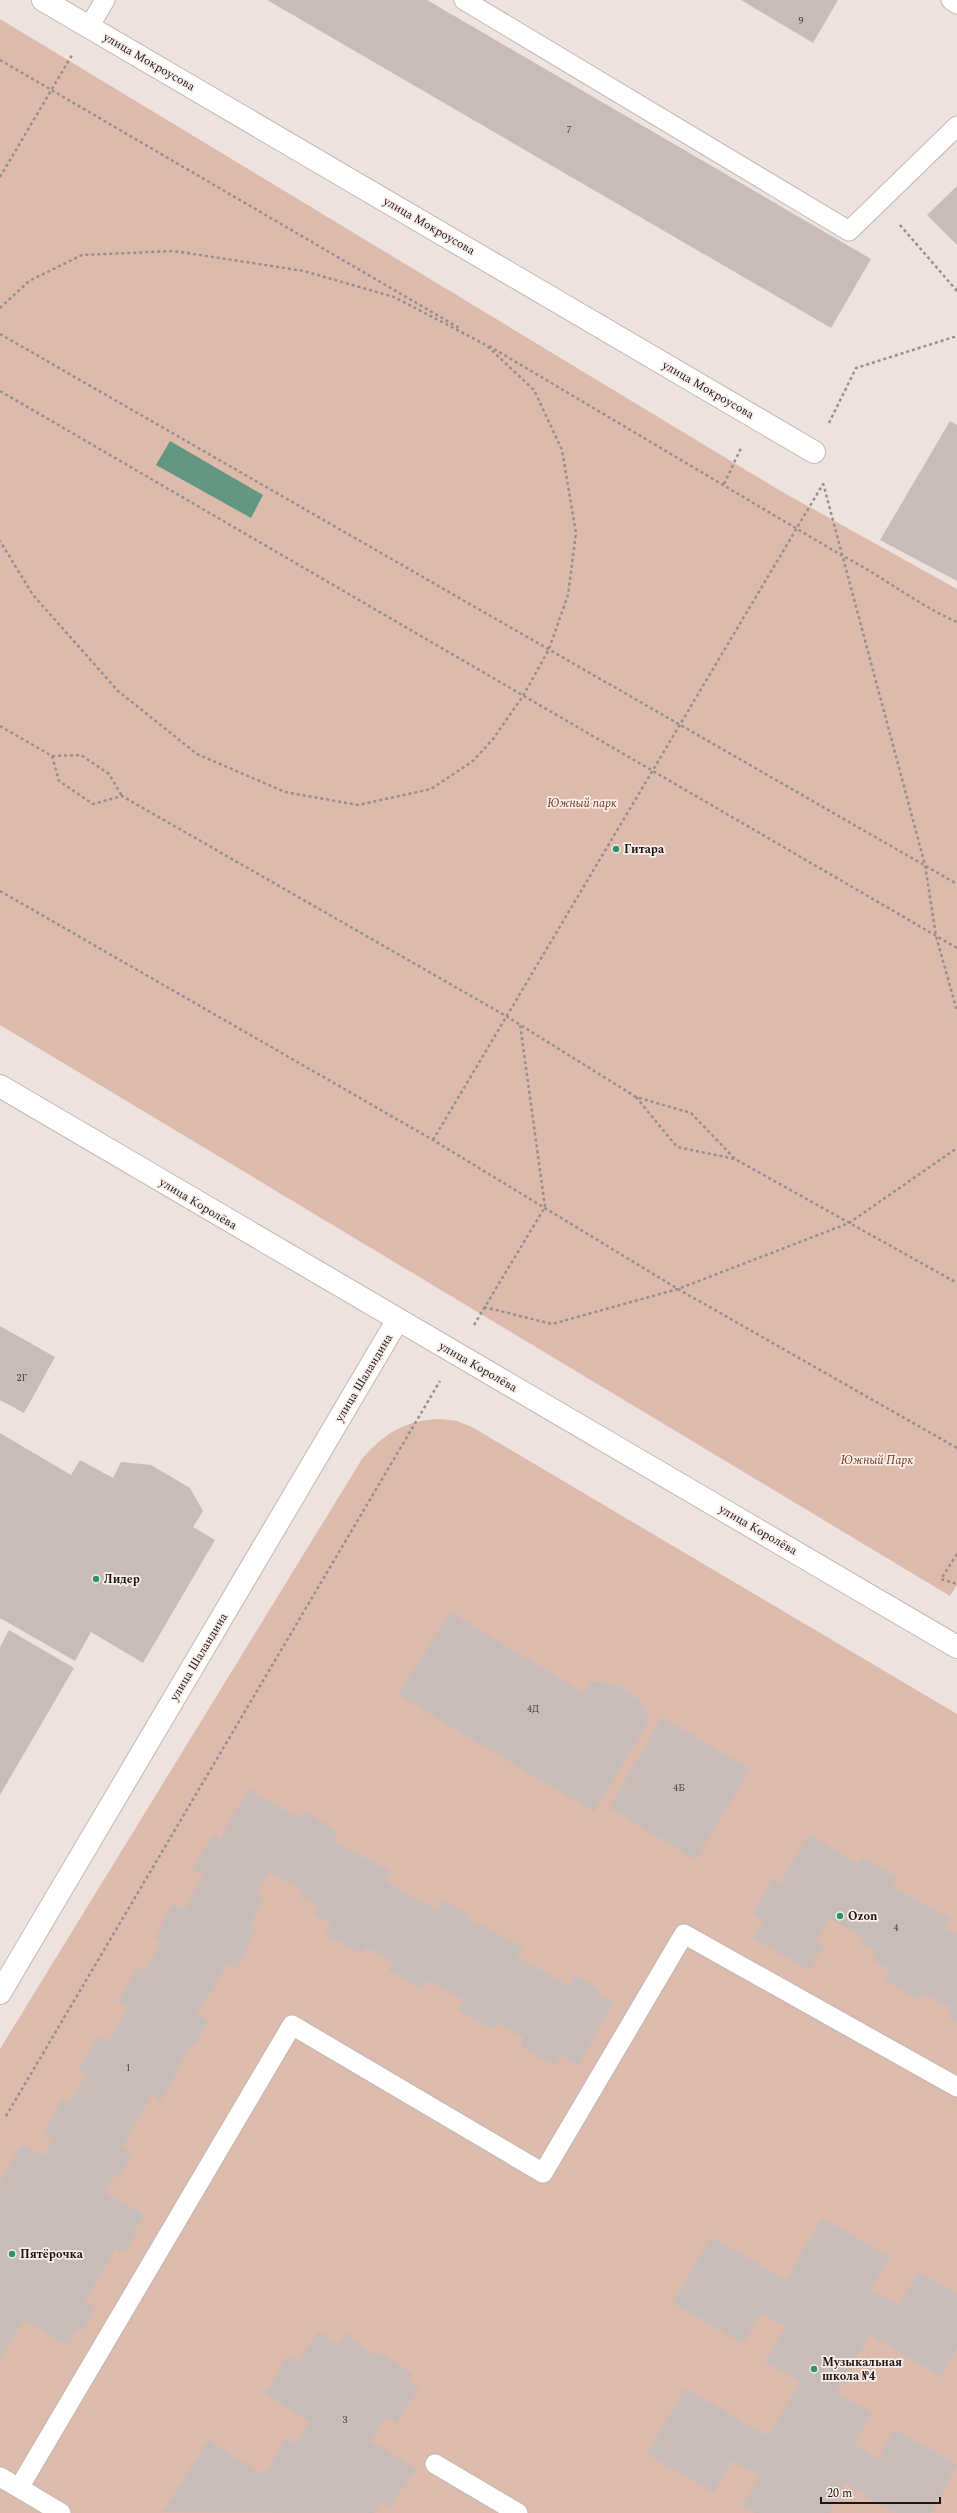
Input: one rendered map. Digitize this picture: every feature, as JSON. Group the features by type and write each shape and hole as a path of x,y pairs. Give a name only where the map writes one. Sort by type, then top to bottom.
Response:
{"street":[{"name":"улица Мокроусова","path":"43,0 814,452"},
{"name":"улица Королёва","path":"0,1086 398,1321 957,1647"},
{"name":"улица Шаландина","path":"0,1993 398,1321"}],"lane":[{"path":"89,26 104,0"},
{"path":"464,0 849,230 957,126"},
{"path":"951,0 957,4"},
{"path":"19,2488 292,2025 543,2173 684,1934 957,2087"},
{"path":"435,2464 518,2513"},
{"path":"0,2477 61,2513"}],"path":[{"path":"0,177 89,26"},
{"path":"0,60 724,484 841,555 868,568 943,616 957,622"},
{"path":"879,201 957,291"},
{"path":"0,308 29,281 82,255 174,251 304,270 394,297 486,344 534,390 562,450 576,533 568,595 549,650 523,696 493,739 473,761 431,789 358,805 285,792 197,754 118,691 33,595 0,541"},
{"path":"0,334 957,884"},
{"path":"957,336 856,368 814,452 925,865 936,936 957,1011"},
{"path":"0,391 957,948"},
{"path":"724,484 755,418"},
{"path":"433,1140 823,483"},
{"path":"0,726 52,756 81,755 109,774 122,796 520,1024 636,1097 691,1113 735,1159"},
{"path":"52,756 59,781 93,804 122,796"},
{"path":"0,890 433,1140 678,1289 957,1448"},
{"path":"6,2116 456,1354 545,1207 520,1024"},
{"path":"636,1097 677,1146 735,1159 957,1283"},
{"path":"484,1307 552,1324 678,1289 849,1223 957,1148"},
{"path":"957,1554 941,1579 957,1584"}],"green space":[{"name":"Южный парк","path":"0,19 779,490 957,589 957,1585 950,1596 0,1025"},
{"path":"440,1419 457,1421 472,1427 957,1714 957,2513 0,2513 0,2049 362,1459 387,1435 396,1430 417,1422"}],"shaded area":[{"path":"170,441 263,495 251,518 156,465"}],"building":[{"path":"267,0 427,0 871,259 831,328"},
{"path":"741,0 838,0 813,43"},
{"path":"957,186 957,245 927,215"},
{"path":"950,421 957,425 957,581 880,540"},
{"path":"0,1326 55,1357 24,1413 0,1400"},
{"name":"Лидер","path":"0,1433 71,1475 80,1460 113,1478 121,1462 151,1465 190,1488 203,1511 193,1527 215,1540 143,1663 91,1632 75,1661 0,1618"},
{"path":"450,1612 584,1693 590,1681 616,1685 639,1699 650,1719 594,1812 398,1695"},
{"path":"9,1630 74,1668 0,1795 0,1647"},
{"path":"662,1717 750,1769 696,1860 609,1808"},
{"path":"249,1789 299,1818 304,1811 338,1831 333,1841 390,1871 385,1881 437,1910 443,1900 466,1913 465,1917 523,1947 517,1957 569,1986 575,1975 599,1989 596,1993 614,2002 578,2065 561,2055 555,2066 520,2046 524,2038 497,2023 493,2030 458,2010 463,2000 428,1980 423,1990 388,1970 393,1962 365,1947 360,1954 325,1934 331,1924 314,1914 318,1907 299,1896 302,1891 270,1872 257,1895 264,1899 250,1925 257,1929 247,1946 249,1947 236,1969 227,1964 197,2015 208,2021 195,2045 192,2043 161,2101 152,2095 122,2147 133,2153 119,2177 116,2175 105,2193 144,2214 125,2253 116,2248 85,2301 95,2307 82,2331 78,2329 68,2346 23,2320 0,2361 0,2182 22,2144 43,2156 53,2139 43,2133 63,2098 70,2102 86,2075 78,2071 98,2036 108,2042 128,2007 118,2002 138,1967 145,1971 161,1943 154,1939 173,1904 184,1910 204,1875 193,1869 213,1834 220,1838"},
{"path":"809,1834 859,1864 863,1857 898,1877 892,1887 950,1918 944,1927 957,1934 957,2022 947,2016 951,2008 923,1993 919,2000 885,1980 890,1970 873,1960 877,1952 859,1942 862,1937 829,1918 816,1940 824,1945 809,1971 753,1938 763,1921 752,1914 773,1879 780,1884"},
{"name":"Музыкальная школа №4","path":"822,2218 890,2257 871,2289 899,2305 918,2272 957,2294 957,2348 941,2377 870,2335 836,2393 872,2413 854,2444 878,2459 895,2429 957,2465 930,2513 896,2513 846,2484 829,2513 754,2513 742,2506 760,2476 732,2461 714,2493 647,2454 685,2388 768,2436 800,2382 765,2362 785,2327 761,2313 743,2344 673,2303 711,2237 786,2280"},
{"path":"318,2331 339,2344 346,2333 351,2336 350,2339 377,2356 379,2352 413,2374 409,2381 419,2387 396,2424 386,2417 371,2441 417,2469 413,2475 411,2474 394,2501 396,2502 392,2508 381,2501 374,2513 163,2512 208,2440 263,2474 266,2468 268,2469 286,2437 296,2444 310,2422 264,2393 267,2387 269,2389 287,2356 298,2362"}],"place":[{"name":"Гитара","path":"616,849"},
{"name":"Лидер","path":"96,1579"},
{"name":"Ozon","path":"840,1916"},
{"name":"Пятёрочка","path":"12,2254"},
{"name":"Музыкальная школа №4","path":"814,2369"}],"park label":[{"name":"Южный Парк","path":"877,1460"}]}
